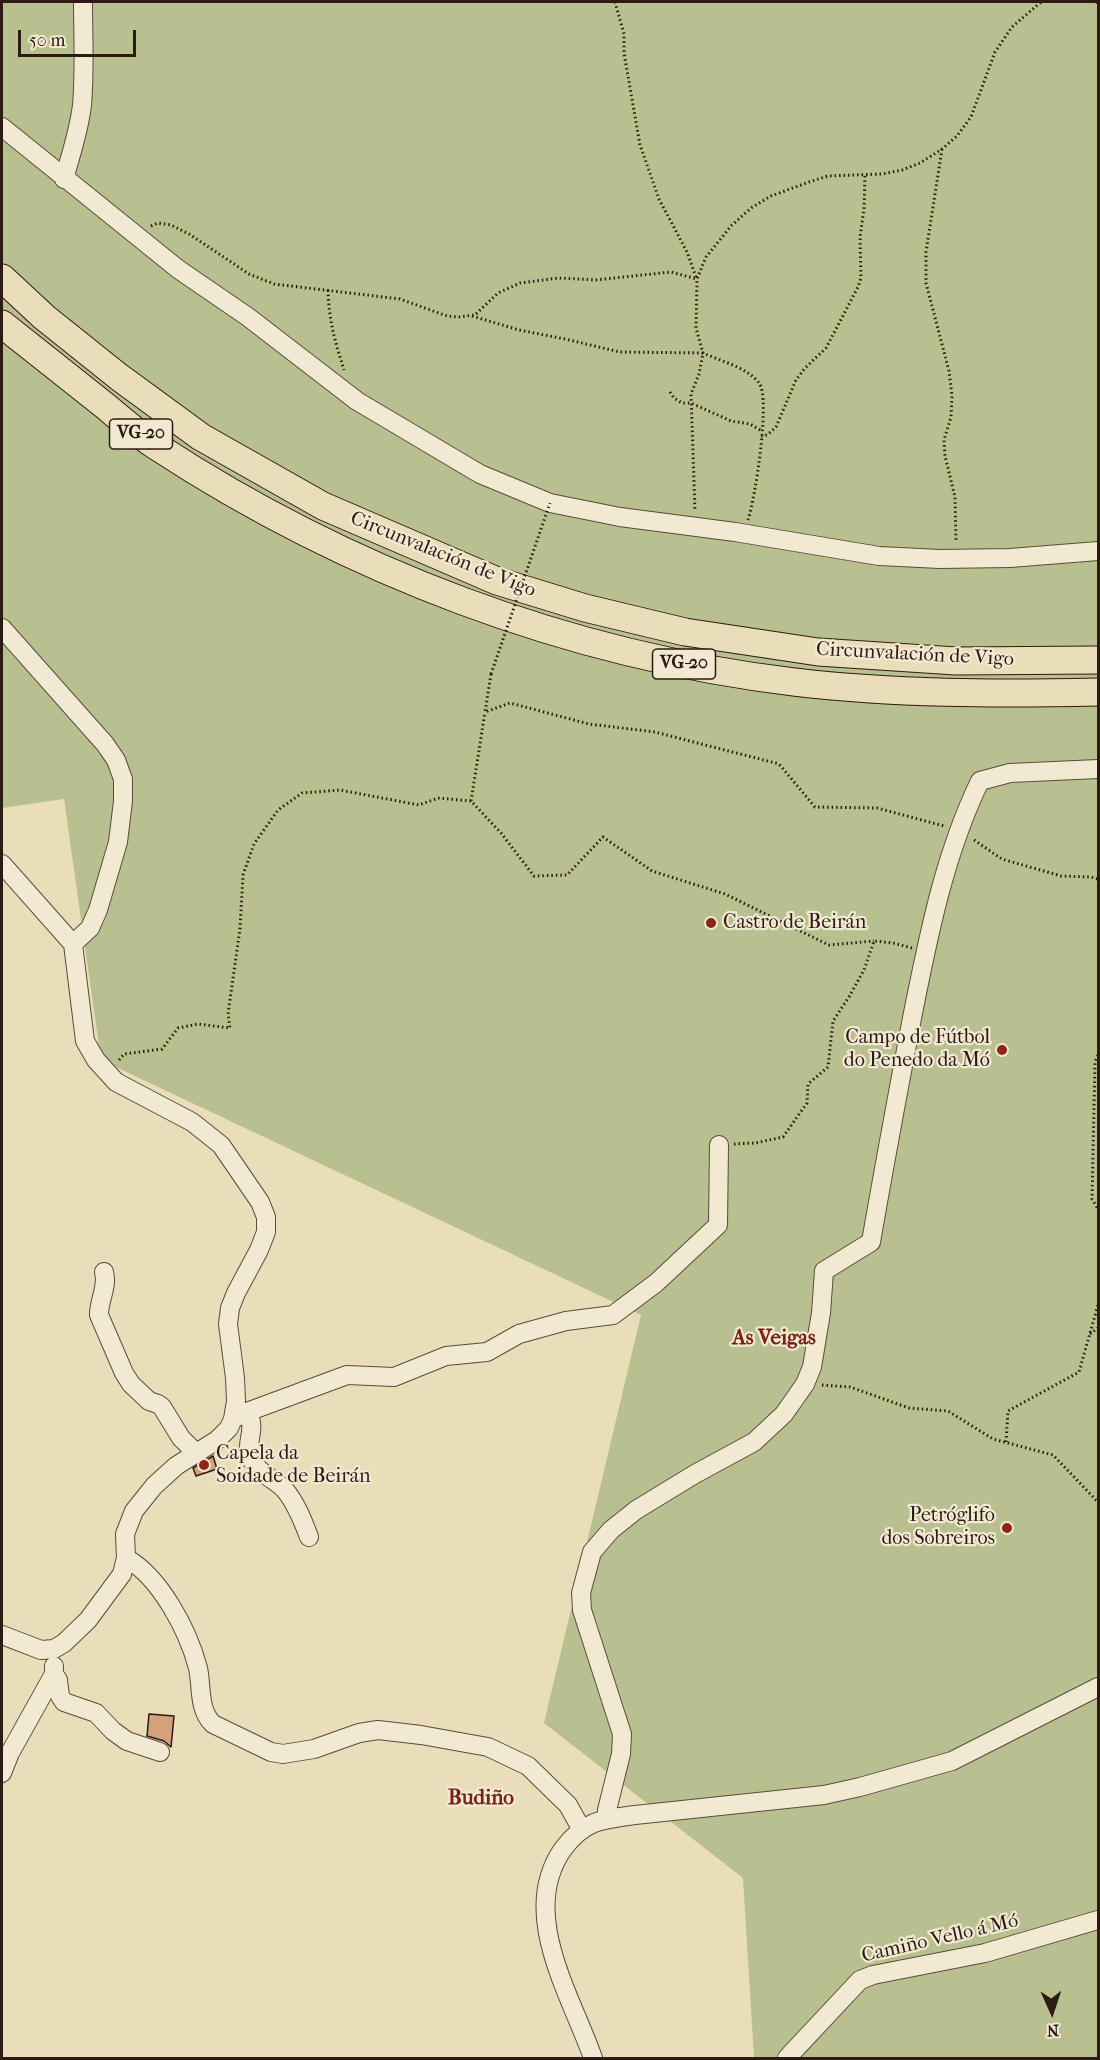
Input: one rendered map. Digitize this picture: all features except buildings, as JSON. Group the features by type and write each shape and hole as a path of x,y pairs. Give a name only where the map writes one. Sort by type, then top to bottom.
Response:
{"highway":[{"name":"Circunvalación de Vigo","path":"2,278 44,317 119,377 201,437 323,506 497,581 585,608 685,632 818,652 956,661 1098,660"},
{"name":"Circunvalación de Vigo","path":"2,324 153,444 231,493 292,526 358,557 430,588 487,609 612,648 707,668 794,682 905,691 1098,692"}],"street":[{"path":"64,178 76,138 82,106 83,2"},
{"path":"2,127 178,269 248,317 345,392 480,474 550,503 620,517 879,556 956,559 1010,558 1098,551"},
{"path":"2,628 105,744 116,760 123,779 118,842 98,910 90,928 73,944"},
{"path":"606,1819 621,1754 622,1734 582,1610 581,1593 592,1552 611,1530 636,1510 754,1442 784,1414 805,1384 812,1367 821,1313 824,1270 871,1242 925,952 964,813 980,781 1010,773 1098,769"},
{"path":"2,864 73,944 85,1041 96,1060 116,1082 142,1098 192,1122 222,1145 260,1202 266,1216 266,1232 236,1293 230,1308 228,1324 236,1401 240,1416"},
{"path":"2,1635 41,1650 54,1649 64,1643 88,1620 122,1575 126,1558 125,1533 134,1511 154,1486 176,1466 217,1440 240,1416 347,1375 394,1377 446,1356 487,1352 519,1334 566,1321 613,1315 656,1283 718,1226 719,1145"},
{"path":"104,1272 107,1282 99,1306 99,1315 124,1373 131,1384 149,1401 162,1407 177,1433 196,1453"},
{"path":"240,1416 252,1421 249,1449 251,1458 255,1465 285,1491 303,1521 309,1537"},
{"path":"126,1558 150,1576 172,1609 198,1668 203,1707 206,1718 213,1724 271,1752 283,1754 314,1749 359,1733 378,1730 488,1747 528,1766 568,1805 582,1830"},
{"path":"2,1773 10,1753 54,1674 54,1649"},
{"path":"54,1674 64,1702 96,1713 113,1731 127,1741 160,1752"},
{"path":"593,2058 556,1965 546,1919 546,1895 557,1857 568,1842 582,1830 606,1819 824,1795 860,1787 952,1761 1098,1687"},
{"name":"Camiño Vello á Mó","path":"787,2058 860,1980 873,1975 985,1953 1098,1920"}],"path":[{"path":"615,2 624,34 624,53 640,145 659,199 687,252 697,279"},
{"path":"695,527 691,394 699,374 703,353 696,328 697,279 706,257 750,208 771,196 828,176 882,174 902,170 920,163 942,149 957,136 971,117 995,52 1020,19 1041,2"},
{"path":"942,149 926,252 926,284 949,371 952,396 951,417 944,440 945,456 956,497 956,559"},
{"path":"670,392 682,403 691,403 730,421 750,424 762,434 767,435 776,427 796,380 826,348 858,287 861,278 860,237 865,174"},
{"path":"138,238 146,228 158,223 171,225 262,280 288,287 400,299 458,318 471,315 498,293 509,286 520,283 559,278 595,280 671,272 697,279"},
{"path":"328,290 328,312 335,346 346,375 345,392"},
{"path":"471,315 519,330 620,352 703,353 744,371 760,385 763,391 762,434 752,508 744,534"},
{"path":"471,801 490,674 550,503"},
{"path":"485,712 510,703 589,724 655,732 779,765 815,807 877,808 959,830 1002,859 1061,876 1098,879"},
{"path":"107,1073 124,1054 162,1049 178,1028 198,1024 230,1028 228,1014 240,929 243,875 254,844 278,810 302,793 340,790 419,805 438,798 471,801 501,833 534,876 567,875 603,837 652,871 725,894 829,945 874,941 893,943 925,952"},
{"path":"719,1145 755,1143 783,1137 807,1103 808,1084 828,1066 833,1022 864,970 874,941"},
{"path":"1098,1054 1095,1062 1092,1199 1098,1209"},
{"path":"1006,1442 1008,1411 1079,1372 1098,1305"},
{"path":"1090,1335 1098,1328"},
{"path":"805,1384 850,1387 909,1408 948,1411 993,1439 1053,1455 1098,1501"}],"green space":[{"path":"2,2 1098,2 1098,2058 754,2058 743,1878 544,1723 641,1315 101,1060 64,799 2,808"}],"place":[{"name":"Castro de Beirán","path":"711,923"},
{"name":"Campo de Fútbol do Penedo da Mó","path":"1002,1050"},
{"name":"Capela da Soidade de Beirán","path":"204,1465"},
{"name":"Petróglifo dos Sobreiros","path":"1007,1528"}],"district":[{"name":"As Veigas","path":"774,1339"},
{"name":"Budiño","path":"481,1799"}]}
